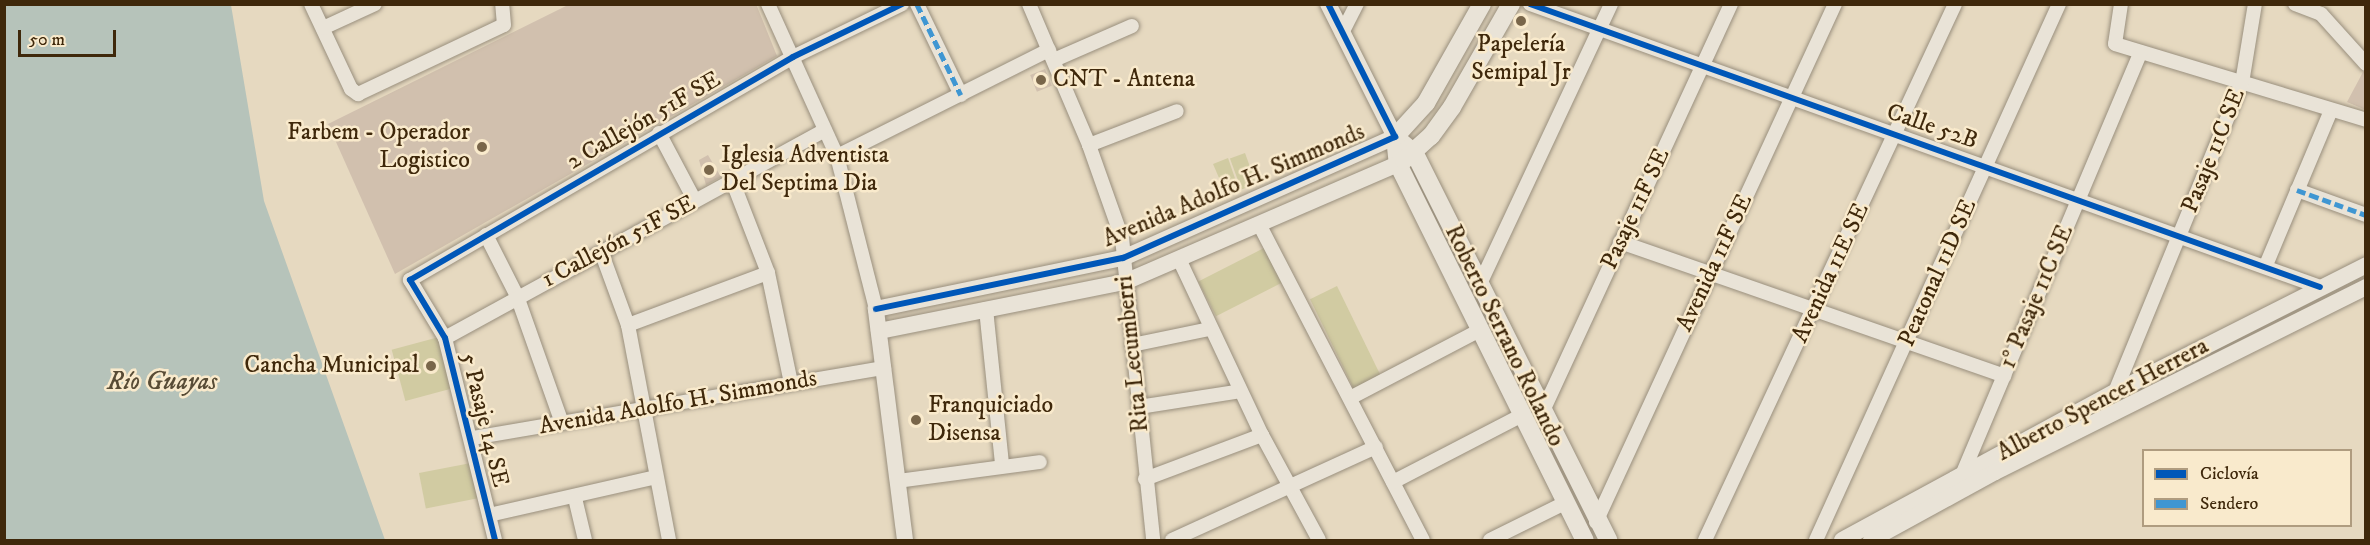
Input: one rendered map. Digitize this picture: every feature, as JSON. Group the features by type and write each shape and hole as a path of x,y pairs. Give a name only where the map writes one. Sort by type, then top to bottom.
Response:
{"main road":[{"name":"Avenida Adolfo H. Simmonds","path":"1395,137 1432,95 1482,4"},
{"name":"Avenida Adolfo H. Simmonds","path":"1398,164 1415,153 1452,107 1511,4"},
{"name":"Roberto Serrano Rolando","path":"1395,137 1415,153 1596,522 1608,540"},
{"name":"Roberto Serrano Rolando","path":"1395,137 1398,164 1585,540"}],"street":[{"path":"311,4 351,89 358,94 369,91 504,25 502,4"},
{"path":"323,28 375,4"},
{"path":"768,4 837,156 876,309 905,540"},
{"name":"2 Callejón 51F SE","path":"411,280 659,133 878,9 902,4"},
{"path":"917,4 961,95"},
{"name":"Rita Lecumberri","path":"1029,4 1089,145 1122,238 1153,540"},
{"name":"Roberto Serrano Rolando","path":"1328,4 1395,137"},
{"path":"1342,33 1357,4"},
{"name":"Calle 52B","path":"1530,4 2079,198 2266,265 2320,287"},
{"path":"1479,286 1611,4"},
{"name":"Pasaje 11F SE","path":"1542,413 1731,4"},
{"name":"Avenida 11F SE","path":"1596,522 1835,4"},
{"name":"Avenida 11E SE","path":"1705,540 1955,4"},
{"name":"Peatonal 11D SE","path":"1816,540 2059,4"},
{"path":"2121,4 2115,44 2366,120"},
{"name":"Pasaje 11C SE","path":"2115,392 2242,83 2255,4"},
{"path":"2295,4 2324,9 2366,64"},
{"path":"837,156 961,95 1051,55 1132,26"},
{"name":"1° Pasaje 11C SE","path":"1962,475 2141,52"},
{"path":"2266,265 2331,110"},
{"path":"1089,145 1177,111"},
{"name":"1 Callejón 51F SE","path":"445,338 517,296 602,254 825,130"},
{"path":"659,133 695,201"},
{"name":"Avenida Adolfo H. Simmonds","path":"876,309 1123,258 1395,137"},
{"name":"Avenida Adolfo H. Simmonds","path":"879,331 1125,282 1398,164"},
{"path":"732,180 768,273 791,383"},
{"path":"2297,190 2366,215"},
{"path":"1259,224 1423,540"},
{"path":"486,235 517,296 562,423"},
{"path":"1620,242 2004,376"},
{"path":"602,254 628,325 669,540"},
{"path":"1179,259 1209,329 1262,435 1293,488 1319,540"},
{"name":"Alberto Spencer Herrera","path":"1842,540 2115,392 2366,265"},
{"path":"628,325 768,273"},
{"name":"5 Pasaje 14 SE","path":"411,280 445,338 472,438 495,540"},
{"name":"Alberto Spencer Herrera","path":"1871,540 1995,472 2366,287"},
{"path":"986,309 1002,465"},
{"path":"1132,345 1209,329"},
{"path":"1350,398 1480,330"},
{"name":"Avenida Adolfo H. Simmonds","path":"472,438 884,368"},
{"path":"1139,407 1241,391"},
{"path":"1393,482 1522,415"},
{"path":"1145,479 1262,435"},
{"path":"1172,540 1293,488 1376,447"},
{"path":"898,481 1002,465 1040,462"},
{"path":"489,515 575,498 656,477"},
{"path":"575,498 585,540"},
{"path":"1491,540 1565,503"}],"shaded area":[{"path":"1245,153 1256,184 1241,189 1230,158"},
{"path":"1228,158 1239,190 1226,194 1213,164"},
{"path":"1266,247 1284,282 1216,316 1198,282"},
{"path":"1337,286 1380,375 1353,388 1310,299"},
{"path":"439,337 453,388 405,401 392,350"},
{"path":"471,463 478,498 426,508 419,473"}],"water":[{"name":"Río Guayas","path":"4,5 231,5 264,201 385,540 5,540"}],"building":[{"name":"Farbem - Operador Logistico","path":"570,4 756,4 777,56 395,274 328,124"},
{"name":"CNT - Antena","path":"1045,69 1052,86 1037,92 1030,75"},
{"path":"2363,72 2366,73 2366,110 2347,102"},
{"name":"Iglesia Adventista Del Septima Dia","path":"708,155 721,177 706,185 699,160"}],"marked path":[{"path":"917,4 961,95"},
{"path":"2297,190 2366,215"}],"cycle path":[{"path":"495,540 445,338 410,280 793,57 902,4"},
{"path":"876,309 1123,258 1395,137 1328,4"},
{"path":"1530,4 2320,287"}],"place":[{"name":"Papelería Semipal Jr","path":"1521,21"},
{"name":"CNT - Antena","path":"1041,80"},
{"name":"Farbem - Operador Logistico","path":"482,147"},
{"name":"Iglesia Adventista Del Septima Dia","path":"709,170"},
{"name":"Cancha Municipal","path":"431,366"},
{"name":"Franquiciado Disensa","path":"916,420"}]}
